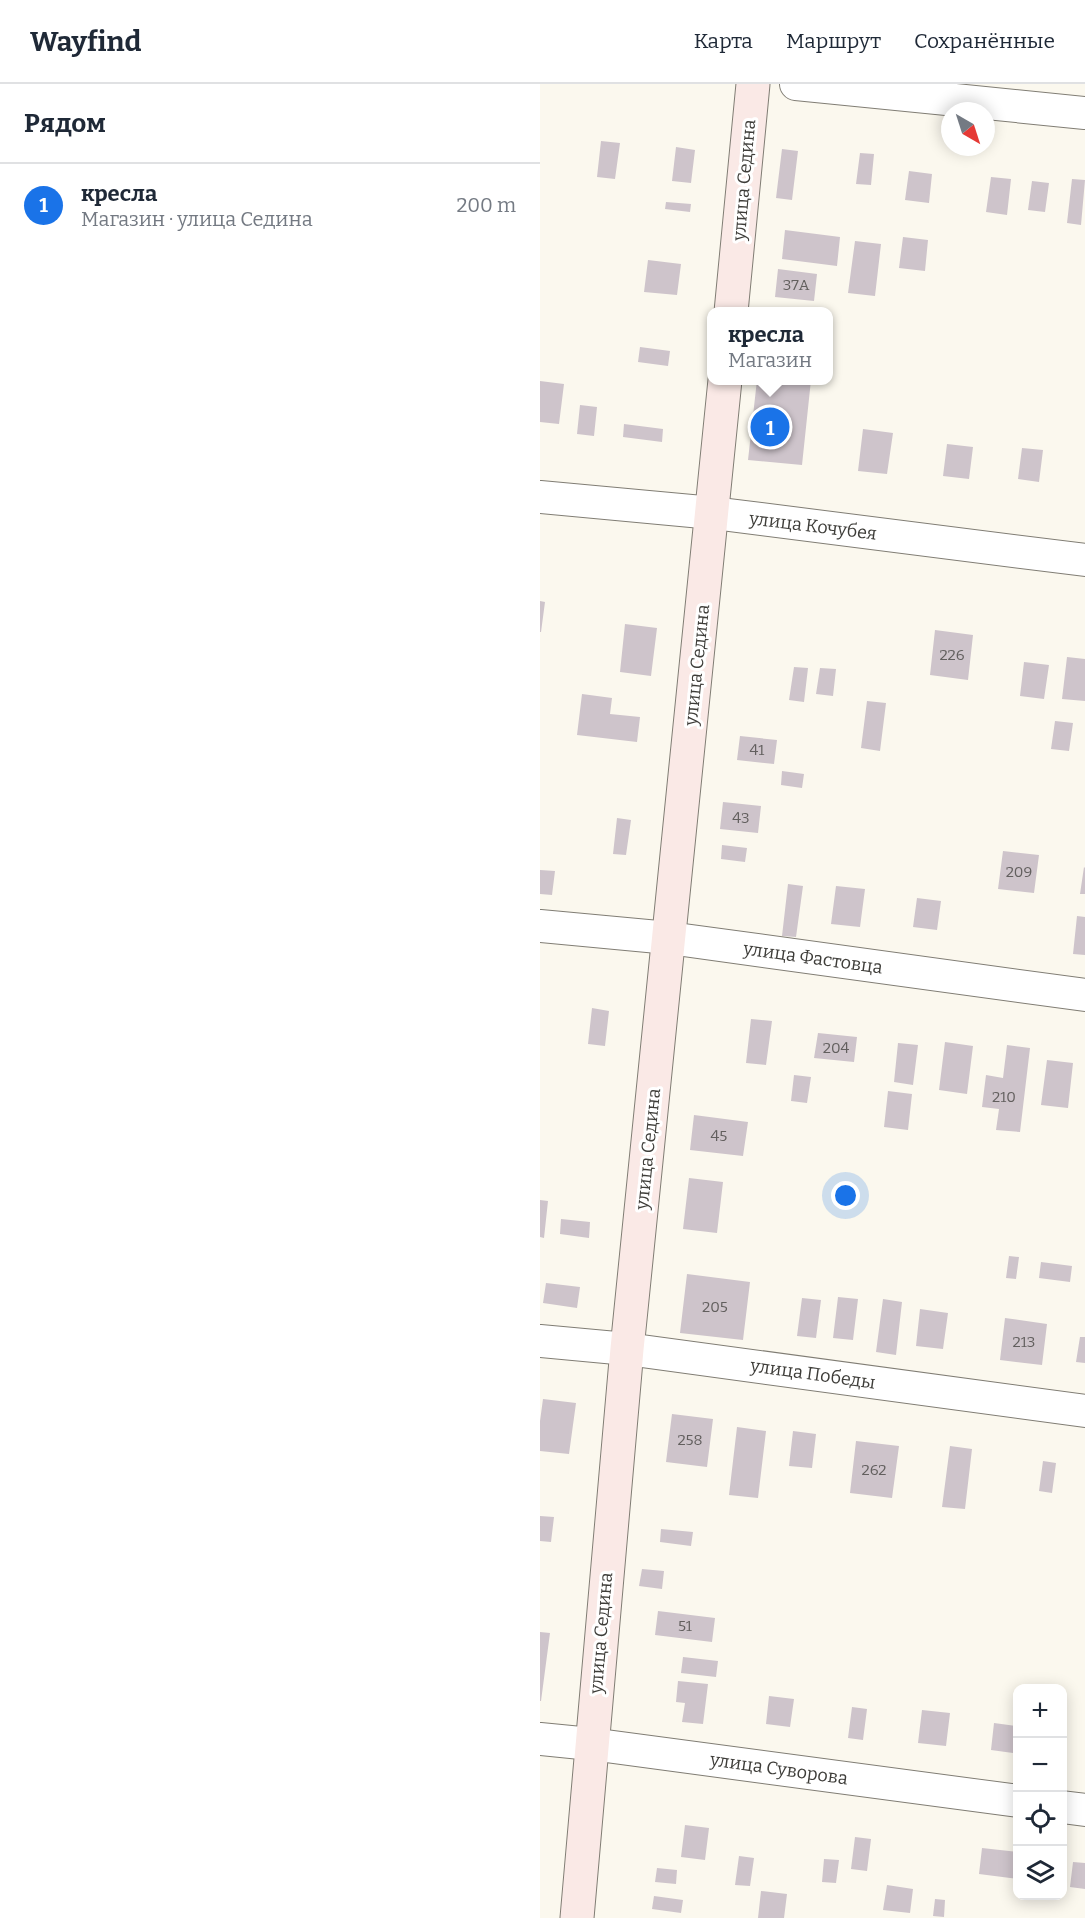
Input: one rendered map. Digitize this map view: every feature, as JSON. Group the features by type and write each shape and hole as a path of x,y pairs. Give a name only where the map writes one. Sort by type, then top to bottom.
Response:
{"main road":[{"name":"улица Седина","path":"731,307 753,84"},
{"name":"улица Седина","path":"577,1918 627,1348 725,385"}],"street":[{"path":"796,84 1085,113"},
{"name":"улица Кочубея","path":"540,497 713,513 1085,560"},
{"name":"улица Фастовца","path":"540,926 669,938 1085,995"},
{"name":"улица Победы","path":"540,1341 627,1348 1085,1411"},
{"name":"улица Суворова","path":"540,1739 1013,1800"},
{"path":"1067,1808 1085,1810"}],"building":[{"path":"601,141 620,143 615,179 597,177"},
{"path":"676,147 695,150 691,183 672,181"},
{"path":"782,149 798,151 792,200 776,198"},
{"path":"860,153 874,154 871,185 856,184"},
{"path":"909,171 932,174 929,203 905,200"},
{"path":"991,177 1011,179 1007,215 986,212"},
{"path":"1072,179 1085,180 1081,225 1067,223"},
{"path":"1032,181 1049,183 1045,212 1028,210"},
{"path":"666,202 691,204 690,212 665,209"},
{"path":"785,230 840,237 837,266 782,259"},
{"path":"903,237 928,240 925,271 899,268"},
{"path":"855,241 881,244 875,296 848,293"},
{"path":"648,260 681,264 677,295 644,292"},
{"path":"778,269 817,274 814,301 775,297"},
{"path":"640,347 670,351 668,366 638,362"},
{"path":"540,381 564,384 559,424 540,422"},
{"path":"756,385 810,385 802,465 748,460"},
{"path":"580,405 597,407 594,436 577,434"},
{"path":"624,424 663,429 662,442 623,437"},
{"path":"863,429 893,433 887,474 858,471"},
{"path":"947,444 973,447 969,479 943,476"},
{"path":"1022,448 1043,450 1039,482 1018,479"},
{"path":"540,601 545,602 541,632 540,632"},
{"path":"625,624 657,628 651,676 620,672"},
{"path":"935,630 973,635 968,680 930,675"},
{"path":"1067,657 1085,659 1085,701 1062,699"},
{"path":"1024,662 1049,665 1044,699 1020,696"},
{"path":"794,667 808,668 804,702 789,700"},
{"path":"820,668 836,669 833,696 816,694"},
{"path":"582,694 612,698 610,714 640,717 637,742 577,735"},
{"path":"867,701 886,703 880,751 861,748"},
{"path":"1055,721 1073,723 1069,751 1051,749"},
{"path":"740,736 777,740 774,764 737,760"},
{"path":"782,771 804,774 802,788 781,785"},
{"path":"723,802 761,806 758,833 720,829"},
{"path":"617,818 631,820 626,855 613,854"},
{"path":"722,845 747,848 745,862 721,859"},
{"path":"1003,851 1039,855 1034,893 998,889"},
{"path":"1084,867 1085,894 1080,894"},
{"path":"540,870 555,871 552,895 540,894"},
{"path":"788,884 803,886 796,937 782,936"},
{"path":"836,886 865,889 860,927 831,924"},
{"path":"917,898 941,901 937,930 913,927"},
{"path":"1077,916 1085,917 1085,955 1073,954"},
{"path":"592,1008 609,1011 605,1046 588,1044"},
{"path":"751,1019 772,1021 766,1065 746,1063"},
{"path":"818,1033 857,1037 854,1062 814,1058"},
{"path":"945,1042 973,1046 967,1094 939,1090"},
{"path":"898,1043 918,1045 913,1085 894,1082"},
{"path":"1007,1045 1030,1048 1020,1132 996,1130 999,1109 982,1107 986,1075 1003,1078"},
{"path":"1047,1060 1073,1063 1068,1108 1041,1105"},
{"path":"794,1075 811,1077 807,1103 791,1101"},
{"path":"888,1091 912,1094 908,1130 884,1127"},
{"path":"694,1115 748,1122 743,1156 690,1150"},
{"path":"689,1178 723,1182 717,1233 683,1229"},
{"path":"540,1200 548,1201 544,1238 540,1237"},
{"path":"561,1219 590,1222 589,1238 560,1234"},
{"path":"1009,1256 1019,1257 1016,1279 1006,1278"},
{"path":"1041,1262 1072,1266 1070,1282 1039,1278"},
{"path":"687,1274 750,1282 743,1340 680,1333"},
{"path":"546,1283 580,1287 577,1308 543,1303"},
{"path":"838,1297 858,1299 853,1340 833,1338"},
{"path":"802,1298 821,1300 816,1338 797,1336"},
{"path":"883,1299 902,1302 896,1355 876,1352"},
{"path":"920,1309 948,1313 943,1349 916,1346"},
{"path":"1005,1318 1047,1324 1042,1365 1000,1360"},
{"path":"1080,1337 1085,1337 1085,1363 1076,1362"},
{"path":"543,1399 576,1403 569,1454 540,1451"},
{"path":"672,1414 713,1419 707,1467 666,1462"},
{"path":"737,1427 766,1431 758,1498 729,1495"},
{"path":"793,1431 816,1434 812,1468 789,1466"},
{"path":"856,1441 899,1446 892,1498 850,1493"},
{"path":"950,1446 972,1449 965,1509 942,1507"},
{"path":"1043,1461 1056,1463 1052,1493 1039,1491"},
{"path":"540,1516 554,1517 551,1542 540,1541"},
{"path":"661,1529 693,1532 691,1546 660,1542"},
{"path":"642,1569 664,1571 662,1589 639,1586"},
{"path":"658,1611 715,1618 712,1642 655,1635"},
{"path":"540,1632 550,1633 541,1701 540,1701"},
{"path":"683,1657 718,1661 716,1677 681,1673"},
{"path":"678,1681 708,1684 703,1724 682,1722 685,1703 676,1702"},
{"path":"769,1696 794,1699 790,1727 766,1724"},
{"path":"852,1707 867,1709 863,1740 848,1738"},
{"path":"922,1710 950,1713 946,1746 918,1743"},
{"path":"994,1723 1013,1726 1013,1753 991,1750"},
{"path":"685,1825 709,1828 705,1860 681,1857"},
{"path":"855,1837 871,1839 867,1871 851,1869"},
{"path":"982,1848 1013,1851 1013,1878 979,1874"},
{"path":"739,1856 754,1858 750,1886 735,1885"},
{"path":"824,1859 839,1860 836,1883 822,1882"},
{"path":"1073,1862 1085,1863 1085,1889 1070,1887"},
{"path":"657,1868 677,1870 676,1884 655,1882"},
{"path":"887,1885 913,1889 910,1913 883,1910"},
{"path":"761,1891 787,1894 784,1918 758,1918"},
{"path":"654,1896 683,1900 681,1913 652,1909"},
{"path":"935,1899 945,1900 944,1917 933,1916"}],"place":[{"name":"кресла","path":"770,427"}]}
